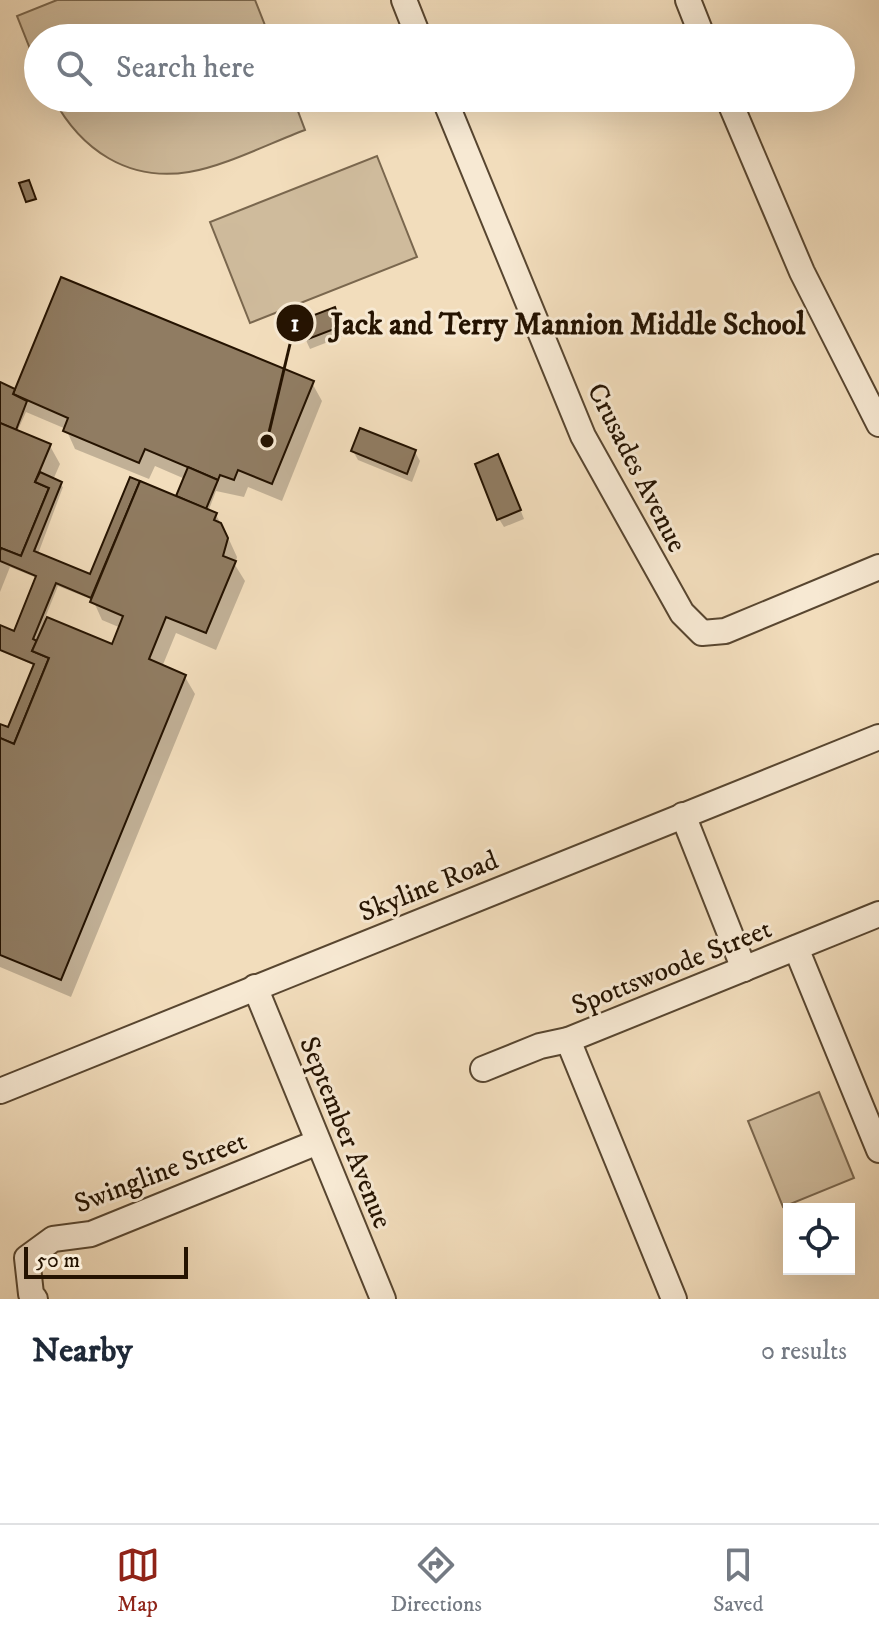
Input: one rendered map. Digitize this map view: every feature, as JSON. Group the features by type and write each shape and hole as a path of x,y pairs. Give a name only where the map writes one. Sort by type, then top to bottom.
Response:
{"street":[{"path":"404,0 413,24"},
{"path":"688,0 697,24"},
{"name":"Crusades Avenue","path":"450,112 589,448 682,613 702,633 725,631 879,567"},
{"path":"734,112 802,272 879,424"},
{"name":"Skyline Road","path":"0,1091 879,737"},
{"path":"683,815 744,969"},
{"name":"Spottswoode Street","path":"483,1069 540,1046 568,1040 879,914"},
{"path":"796,948 879,1150"},
{"name":"September Avenue","path":"255,987 383,1299"},
{"path":"568,1040 674,1299"},
{"name":"Swingline Street","path":"35,1299 31,1294 27,1258 53,1239 91,1234 318,1142"}],"shaded area":[{"path":"57,0 255,0 264,24 24,24 24,34 17,16"},
{"path":"61,112 298,112 305,130 232,160 203,169 167,174 127,167 109,158 92,147"},
{"path":"377,156 417,257 250,323 210,222"},
{"path":"819,1092 854,1178 793,1203 783,1203 783,1207 748,1121"}],"building":[{"path":"29,180 36,199 26,202 19,183"},
{"path":"61,277 314,381 272,484 238,470 234,480 220,475 218,480 145,449 139,463 63,431 68,418 13,394"},
{"path":"335,307 342,326 303,341 296,322"},
{"path":"0,382 15,389 13,394 27,401 16,430 0,423"},
{"path":"0,423 51,444 35,482 49,488 21,556 1,548 0,551"},
{"path":"360,428 416,450 407,474 351,451"},
{"path":"498,454 521,510 497,520 475,464"},
{"path":"188,467 218,480 206,509 176,496"},
{"path":"40,472 62,482 34,551 90,574 130,477 140,481 91,598 56,583 33,639 37,641 32,651 49,658 14,744 0,738 0,724 8,727 34,664 0,650 0,625 14,631 36,576 0,561 0,551 1,548 21,556 49,488 35,482"},
{"path":"140,481 217,513 214,520 221,523 228,538 223,556 236,561 206,633 166,617 149,659 186,675 61,980 0,955 0,738 14,744 49,658 32,651 47,617 112,644 123,616 90,602"}],"place":[{"name":"Jack and Terry Mannion Middle School","path":"267,441"}]}
